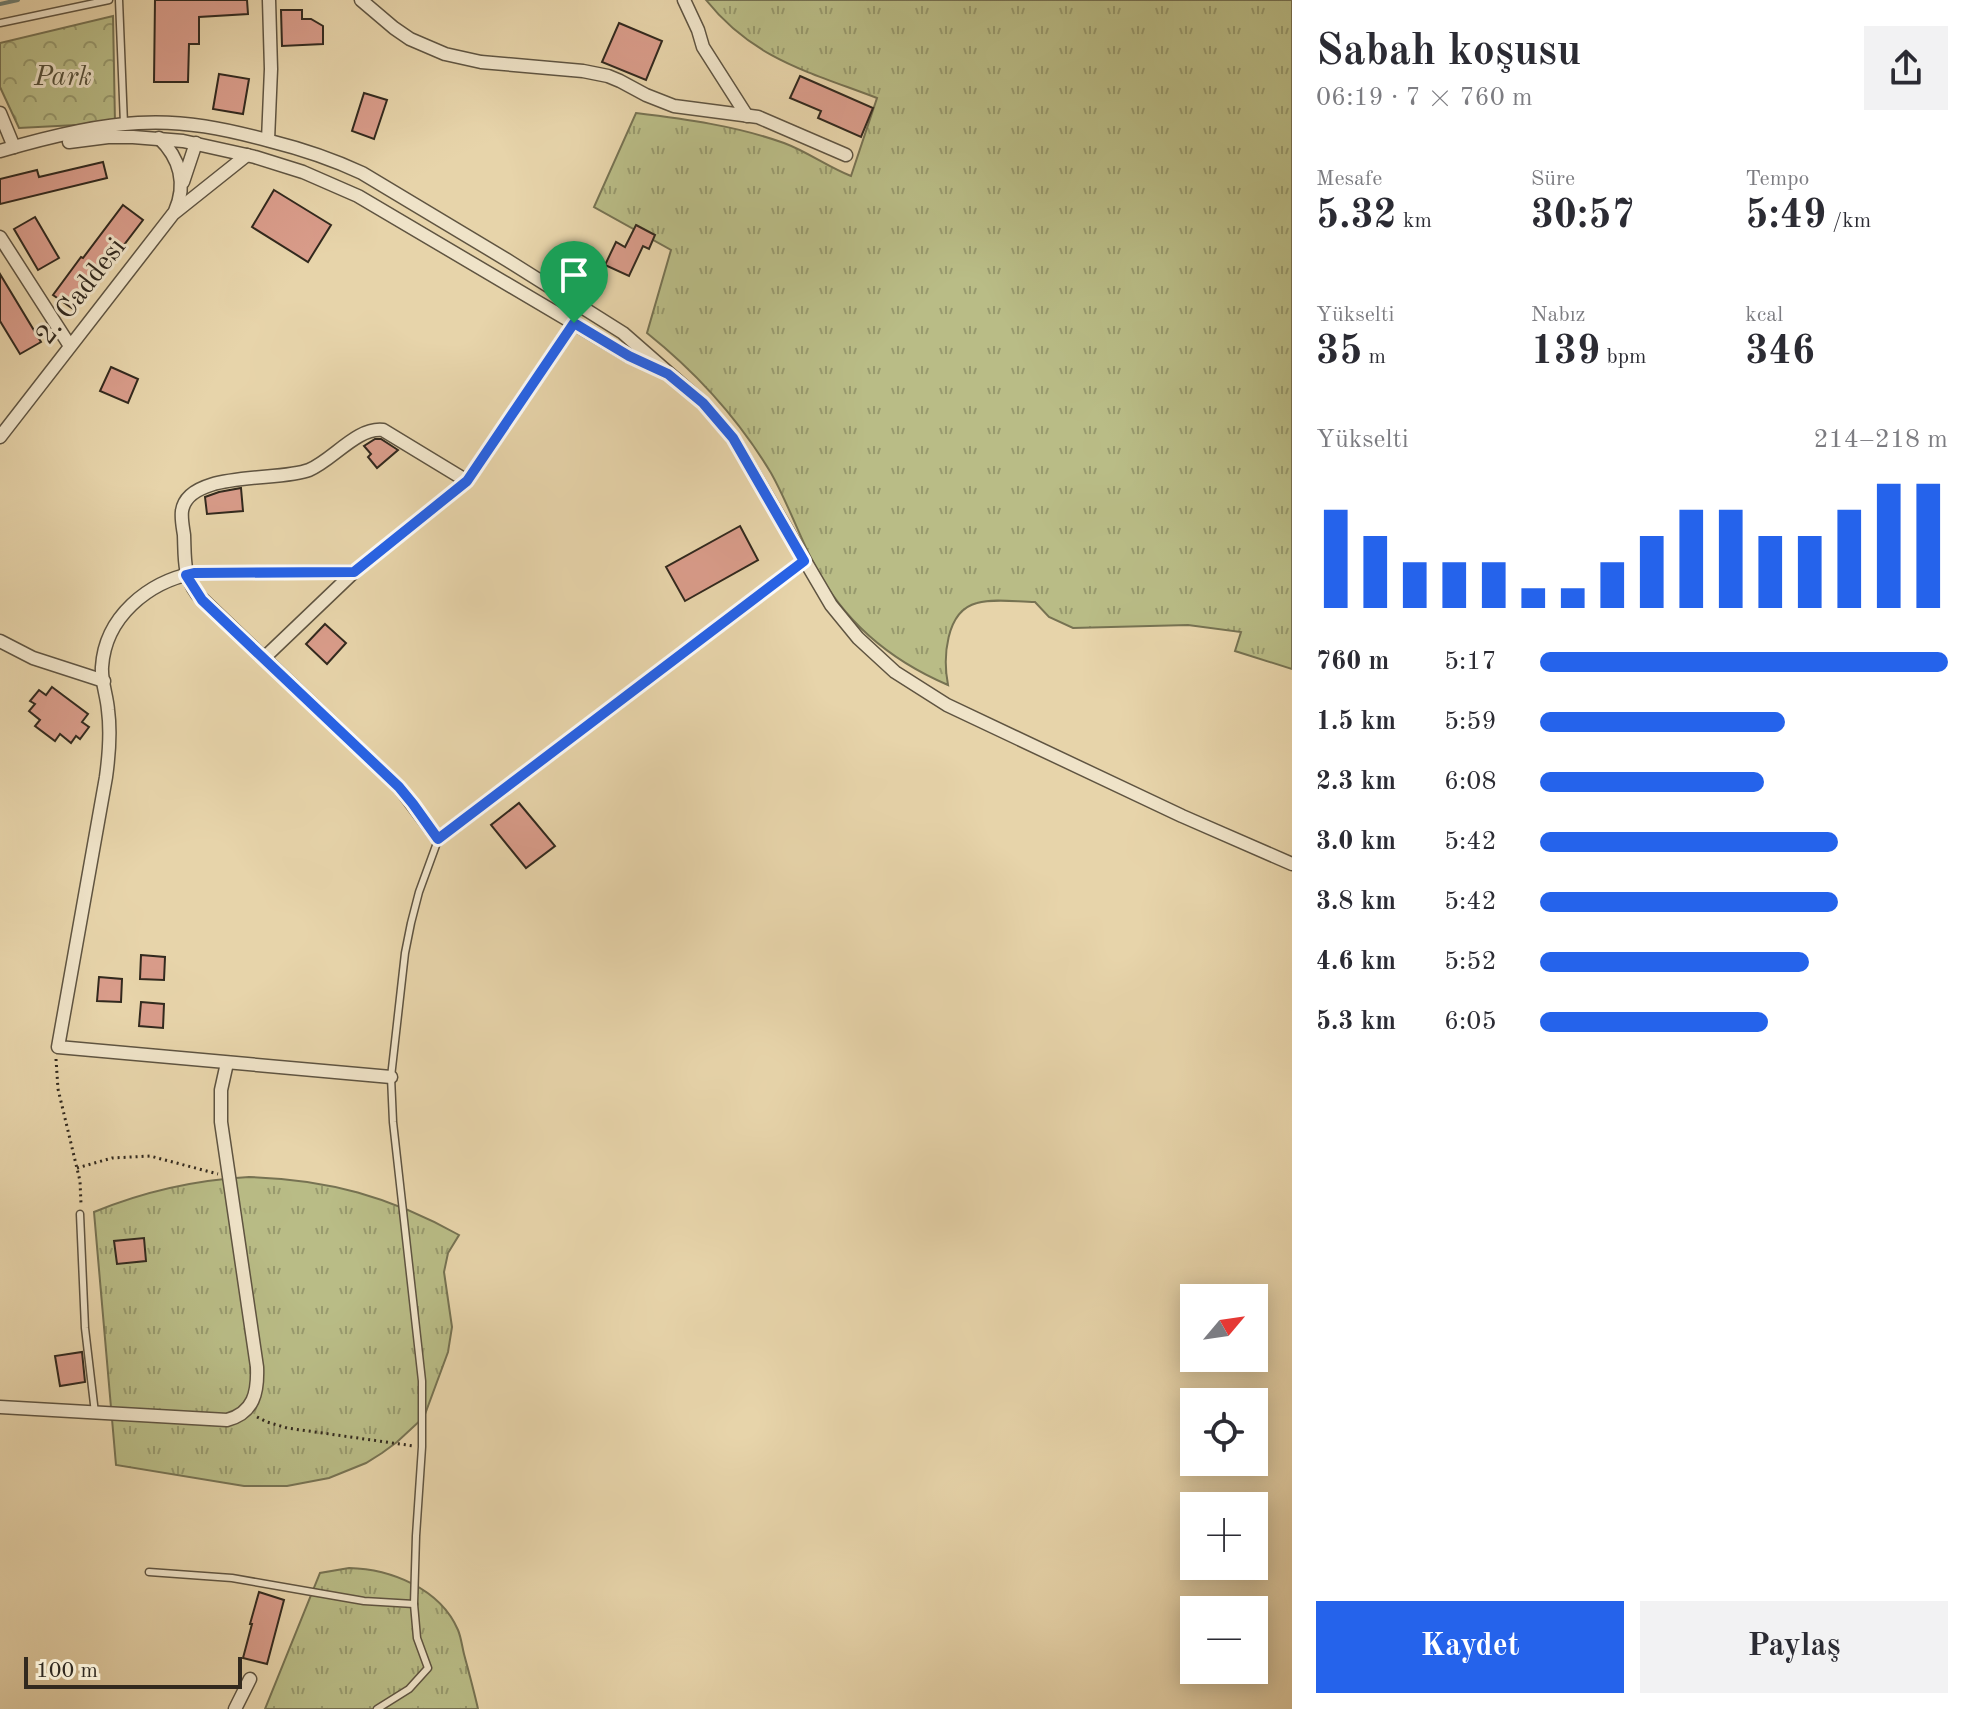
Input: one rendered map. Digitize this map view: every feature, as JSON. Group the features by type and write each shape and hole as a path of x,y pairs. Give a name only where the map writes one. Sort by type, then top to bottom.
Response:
{"street":[{"path":"268,140 271,69 269,0"},
{"path":"361,0 410,39 445,54 481,62 595,73 674,106 758,117 846,155"},
{"path":"684,0 703,47 747,116"},
{"path":"0,113 14,147"},
{"path":"0,151 124,124 160,122 207,125 296,147 339,162 384,186 623,333 703,403 733,438 831,605 858,638 895,672 929,695 1168,810 1292,864"},
{"path":"34,142 59,144 108,137 158,138 196,143 303,172 358,196 629,356 668,374"},
{"path":"158,138 176,161 181,189"},
{"path":"173,214 196,143"},
{"path":"173,214 247,155"},
{"name":"2. Caddesi","path":"0,437 173,214"},
{"path":"0,237 70,346"},
{"path":"264,658 354,572 467,481 574,323"},
{"path":"467,481 383,430 376,430 365,432 307,471 209,484 191,496 182,509 186,575 202,600 399,787 438,839 804,561"},
{"path":"354,572 194,573 151,589 131,605 114,627 102,670 110,735 108,767 58,1047 391,1077"},
{"path":"0,641 33,658 104,681"},
{"path":"0,1407 227,1420 248,1410 252,1404 257,1367 220,1106 227,1063"},
{"path":"235,1709 250,1679"}],"lane":[{"path":"0,23 109,0"},
{"path":"119,0 124,124"},
{"path":"377,1709 409,1689 428,1668 417,1638 414,1604 422,1381 393,1122 391,1077 405,953 419,892 438,839"},
{"path":"80,1214 85,1328 95,1413"},
{"path":"149,1572 232,1578 364,1601 414,1604"}],"path":[{"path":"58,1047 58,1089 77,1168 80,1214"},
{"path":"77,1168 112,1158 150,1156 229,1177"},
{"path":"248,1410 277,1426 422,1447"}],"green space":[{"path":"706,0 1292,0 1292,669 1235,651 1241,632 1188,625 1073,628 1049,617 1035,602 991,601 966,608 952,626 946,662 948,685 889,652 840,605 809,555 777,484 745,434 700,380 647,333 671,250 594,207 636,113 711,124 766,137 851,176 877,98 805,71 763,50 743,37"},
{"name":"Park","path":"113,16 115,123 19,128 0,87 0,43"},
{"path":"249,1177 305,1182 358,1192 408,1210 459,1235 448,1253 444,1272 452,1327 448,1352 424,1417 397,1442 366,1463 329,1478 287,1486 244,1486 116,1465 94,1212 170,1188"},
{"path":"349,1568 397,1577 426,1592 450,1615 459,1633 478,1709 265,1709 320,1573"}],"building":[{"path":"155,0 247,0 248,14 199,17 199,44 189,44 188,82 154,82"},
{"path":"281,10 302,10 302,19 311,19 323,26 323,44 282,46"},
{"path":"619,23 662,41 646,80 602,62"},
{"path":"219,74 249,79 243,114 213,109"},
{"path":"800,76 873,108 861,137 818,118 821,111 790,98"},
{"path":"364,93 387,100 374,139 352,131"},
{"path":"103,162 107,178 0,204 0,179 37,170 39,177"},
{"path":"274,190 331,225 308,262 252,227"},
{"path":"123,205 143,220 73,309 53,295"},
{"path":"35,217 59,258 38,270 14,229"},
{"path":"636,225 655,235 649,249 643,246 629,276 605,265 616,242 625,247"},
{"path":"0,274 41,342 20,354 0,321"},
{"path":"111,367 138,379 128,403 100,391"},
{"path":"381,439 398,450 377,468 364,446"},
{"path":"241,488 243,511 207,514 205,497"},
{"path":"740,526 758,560 685,601 666,567"},
{"path":"325,624 346,643 327,664 306,644"},
{"path":"52,687 88,714 82,722 89,727 80,739 76,736 71,743 60,734 55,741 35,726 40,720 29,711 35,704 30,701 39,690 46,695"},
{"path":"519,803 555,846 526,868 491,825"},
{"path":"141,955 165,957 164,980 140,979"},
{"path":"99,977 122,979 121,1002 97,1001"},
{"path":"141,1002 164,1004 163,1028 139,1026"},
{"path":"144,1238 146,1261 117,1264 114,1241"},
{"path":"82,1352 85,1382 60,1386 55,1356"},
{"path":"259,1592 284,1600 267,1664 243,1658"}],"waterway":[{"path":"0,4 18,0"}],"route":[{"path":"574,323 629,356 668,374 703,403 733,438 804,561 438,839 399,787 202,600 186,575 354,572 467,481 574,323"}]}
